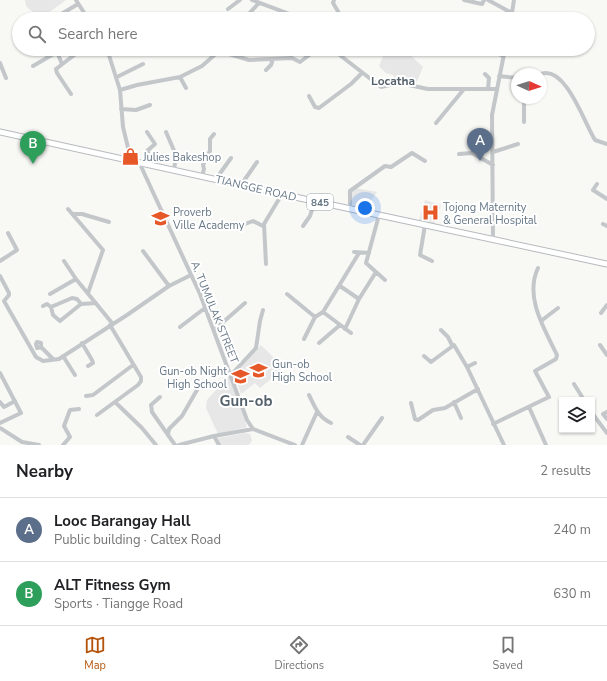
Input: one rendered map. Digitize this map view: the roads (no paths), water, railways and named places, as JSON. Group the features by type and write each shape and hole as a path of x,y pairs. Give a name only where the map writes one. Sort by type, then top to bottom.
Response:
{"main road":[{"name":"TIANGGE ROAD","path":"0,132 607,264"}],"street":[{"path":"228,8 240,0"},
{"path":"252,0 277,12"},
{"path":"334,0 333,3 338,12"},
{"path":"464,0 482,4 484,0"},
{"path":"488,0 510,12"},
{"path":"512,12 514,0"},
{"path":"63,12 77,2 83,12"},
{"path":"251,12 259,4"},
{"path":"33,66 50,56"},
{"path":"59,56 62,64"},
{"path":"71,94 56,70 73,56"},
{"path":"110,56 120,90 123,127 131,160"},
{"path":"120,90 142,84 180,77 202,66 213,56"},
{"path":"236,56 249,60 292,58 302,62 309,56"},
{"path":"341,56 381,87 395,83 428,89 496,89"},
{"path":"493,240 492,115 503,56"},
{"path":"266,70 271,65 273,59"},
{"path":"0,63 6,78"},
{"path":"117,78 143,64"},
{"path":"309,96 315,107 319,108 351,84 362,73"},
{"path":"485,74 489,78 488,89"},
{"path":"547,74 550,74 560,80 575,100 595,140 607,144"},
{"path":"499,76 511,77"},
{"path":"180,77 186,88"},
{"path":"436,123 464,89"},
{"path":"524,104 524,122"},
{"path":"121,109 136,110 150,105"},
{"path":"147,132 155,144 147,151 151,158 150,165"},
{"path":"166,132 176,155 174,170"},
{"path":"202,176 204,169 202,165 210,151 210,139 214,134"},
{"path":"493,152 518,144"},
{"path":"350,208 350,191 385,166 391,167 412,153 425,161"},
{"path":"459,154 472,153 493,165"},
{"path":"216,179 231,158"},
{"name":"A. TUMULAK STREET","path":"139,162 191,275 214,330 247,420 254,429"},
{"path":"241,185 257,162"},
{"path":"597,184 594,190 607,199"},
{"path":"266,264 263,226 282,194"},
{"path":"303,226 310,216 315,201"},
{"path":"68,209 103,250 88,293"},
{"path":"73,214 82,214 109,222"},
{"path":"379,215 366,264 385,280"},
{"path":"236,227 253,221 263,226"},
{"path":"425,225 420,255 432,261"},
{"path":"0,262 17,250 8,233"},
{"path":"142,251 169,286"},
{"path":"304,339 315,317 324,312 340,286 356,253 369,253"},
{"path":"64,261 111,324 141,377 141,382 97,414"},
{"path":"493,424 550,397 535,371 557,357 541,321 534,300 538,268"},
{"path":"345,329 359,299 376,272"},
{"path":"0,276 9,293 4,301 36,357 42,361 63,356 169,286 191,275"},
{"path":"50,294 76,278"},
{"path":"340,286 359,299"},
{"path":"288,294 315,317"},
{"path":"51,307 72,298 76,299 81,304"},
{"path":"43,306 47,304 51,307 53,315 60,321 81,304 96,303"},
{"path":"214,330 245,303"},
{"path":"601,313 607,305"},
{"path":"180,327 205,308"},
{"path":"541,321 558,308"},
{"path":"231,375 256,348 263,310"},
{"path":"324,312 351,333"},
{"path":"319,343 340,325"},
{"path":"441,330 448,337 452,345 455,346 468,367 504,445"},
{"path":"82,343 92,360 92,363 88,366"},
{"path":"424,356 431,362 452,345"},
{"path":"600,345 607,355"},
{"path":"41,347 54,359"},
{"path":"63,356 75,374"},
{"path":"468,367 475,363"},
{"path":"86,396 93,395 133,365"},
{"path":"0,374 20,411 20,414 0,423"},
{"path":"0,385 5,382"},
{"path":"574,384 582,397"},
{"path":"411,403 415,419 418,420 433,410 445,408 478,389"},
{"path":"168,434 169,429 182,416 198,390"},
{"path":"309,395 322,419 331,423"},
{"path":"160,397 152,406 152,412 175,445"},
{"path":"0,402 4,407 15,401"},
{"path":"115,402 142,428 156,445"},
{"path":"454,402 461,418"},
{"path":"529,407 546,445"},
{"path":"63,445 70,436 64,426 70,410 79,408"},
{"path":"302,445 317,412"},
{"path":"607,412 603,414 607,419"},
{"path":"595,417 607,433"},
{"path":"348,437 361,445 382,418"},
{"path":"0,428 22,442 39,445"},
{"path":"179,445 214,436 254,429 295,445"},
{"path":"214,436 219,445"}],"place":[{"name":"Julies Bakeshop","path":"130,157"},
{"name":"Looc Barangay Hall","path":"480,161"},
{"name":"ALT Fitness Gym","path":"33,164"},
{"name":"Tojong Maternity & General Hospital","path":"430,213"},
{"name":"Proverb Ville Academy","path":"160,218"},
{"name":"Gun-ob High School","path":"259,370"},
{"name":"Gun-ob Night High School","path":"240,377"}],"district":[{"name":"Locatha","path":"393,81"},
{"name":"Gun-ob","path":"246,401"}]}
